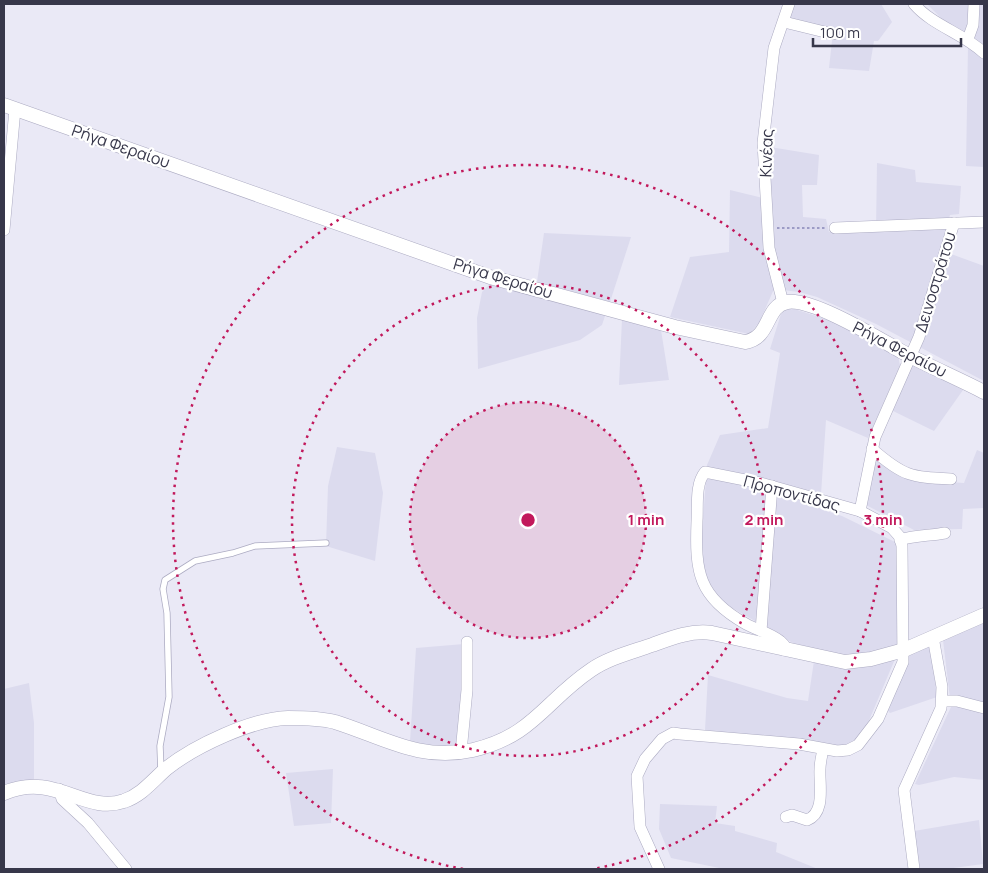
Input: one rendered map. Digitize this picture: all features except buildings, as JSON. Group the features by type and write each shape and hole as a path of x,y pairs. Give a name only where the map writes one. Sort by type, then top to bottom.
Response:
{"street":[{"name":"Κινέας","path":"783,303 773,270 768,228 763,143 774,48 789,4"},
{"path":"914,4 933,20 968,39 984,53"},
{"path":"968,39 972,32 974,4"},
{"path":"784,22 833,34"},
{"path":"4,230 9,107"},
{"name":"Ρήγα Φεραίου","path":"9,107 490,276 675,327 745,342 760,336 776,308 783,303 796,302 818,309 984,392"},
{"path":"835,228 984,222"},
{"name":"Δεινοστράτου","path":"860,511 872,449 878,430 911,356 954,223"},
{"path":"872,449 894,468 911,476 951,478"},
{"name":"Προποντίδας","path":"761,631 726,610 712,598 703,586 698,564 696,540 701,478 706,472 772,486 827,504 860,511 892,528 900,539"},
{"path":"772,486 761,631 780,641 784,645 784,650"},
{"path":"659,869 640,827 637,776 645,758 662,739 674,734 799,744 837,751 849,750 865,738 878,719 903,662 900,539 914,535 933,536 945,533"},
{"path":"4,793 30,786 59,790 95,803 117,804 142,792 178,760 219,739 259,724 286,718 335,722 414,751 432,753 461,752 484,747 516,734 573,684 599,665 674,637 706,632 845,662 871,659 904,650 984,615"},
{"path":"914,869 904,790 935,724 942,701 933,637"},
{"path":"461,752 467,690 467,642"},
{"path":"942,701 957,701 984,708"},
{"path":"786,817 792,815 809,819 817,810 823,749"},
{"path":"59,790 62,799 88,823 126,869"}],"lane":[{"path":"162,773 160,746 168,711 169,688 167,613 163,589 165,580 194,561 233,553 255,546 326,543"}],"path":[{"path":"768,228 835,228"}],"shaded area":[{"path":"791,4 881,4 892,22 878,41 874,41 869,71 829,68 833,32 788,18"},
{"path":"927,4 984,4 984,45 942,19"},
{"path":"968,46 984,59 984,167 966,166"},
{"path":"770,147 819,155 817,185 802,185 803,217 826,219 829,232 876,230 877,163 915,170 916,182 961,186 959,214 950,215 940,250 984,266 984,381 876,324 817,297 799,292 774,289 759,323 749,334 670,317 690,257 729,252 730,190 771,200"},
{"path":"544,233 631,237 610,302 537,282"},
{"path":"493,281 606,313 602,325 580,340 478,369 477,318 482,292"},
{"path":"788,307 835,322 898,355 900,366 868,438 826,420 820,509 842,516 897,543 900,646 872,653 845,656 793,643 727,605 707,585 701,548 707,465 720,435 768,428 780,353 770,349 781,314"},
{"path":"622,319 661,330 669,380 619,385"},
{"path":"913,363 963,390 934,431 891,410"},
{"path":"337,447 375,453 383,493 375,561 326,546 328,486"},
{"path":"977,450 984,453 984,508 963,509 962,529 914,530 866,505 875,456 917,480 964,483"},
{"path":"984,622 984,780 954,777 919,785 915,784 951,707 943,640"},
{"path":"930,642 937,697 890,713 885,708 910,652"},
{"path":"464,644 463,690 456,745 427,747 410,742 416,648"},
{"path":"895,659 865,730 859,737 844,747 705,730 708,675 787,698 808,701 814,661"},
{"path":"29,683 34,723 34,780 4,790 4,689"},
{"path":"333,769 331,823 294,826 286,773"},
{"path":"660,804 717,806 715,823 735,826 735,831 777,843 776,852 818,869 724,869 671,858 659,829"},
{"path":"979,820 983,864 946,869 918,869 914,831"}]}
